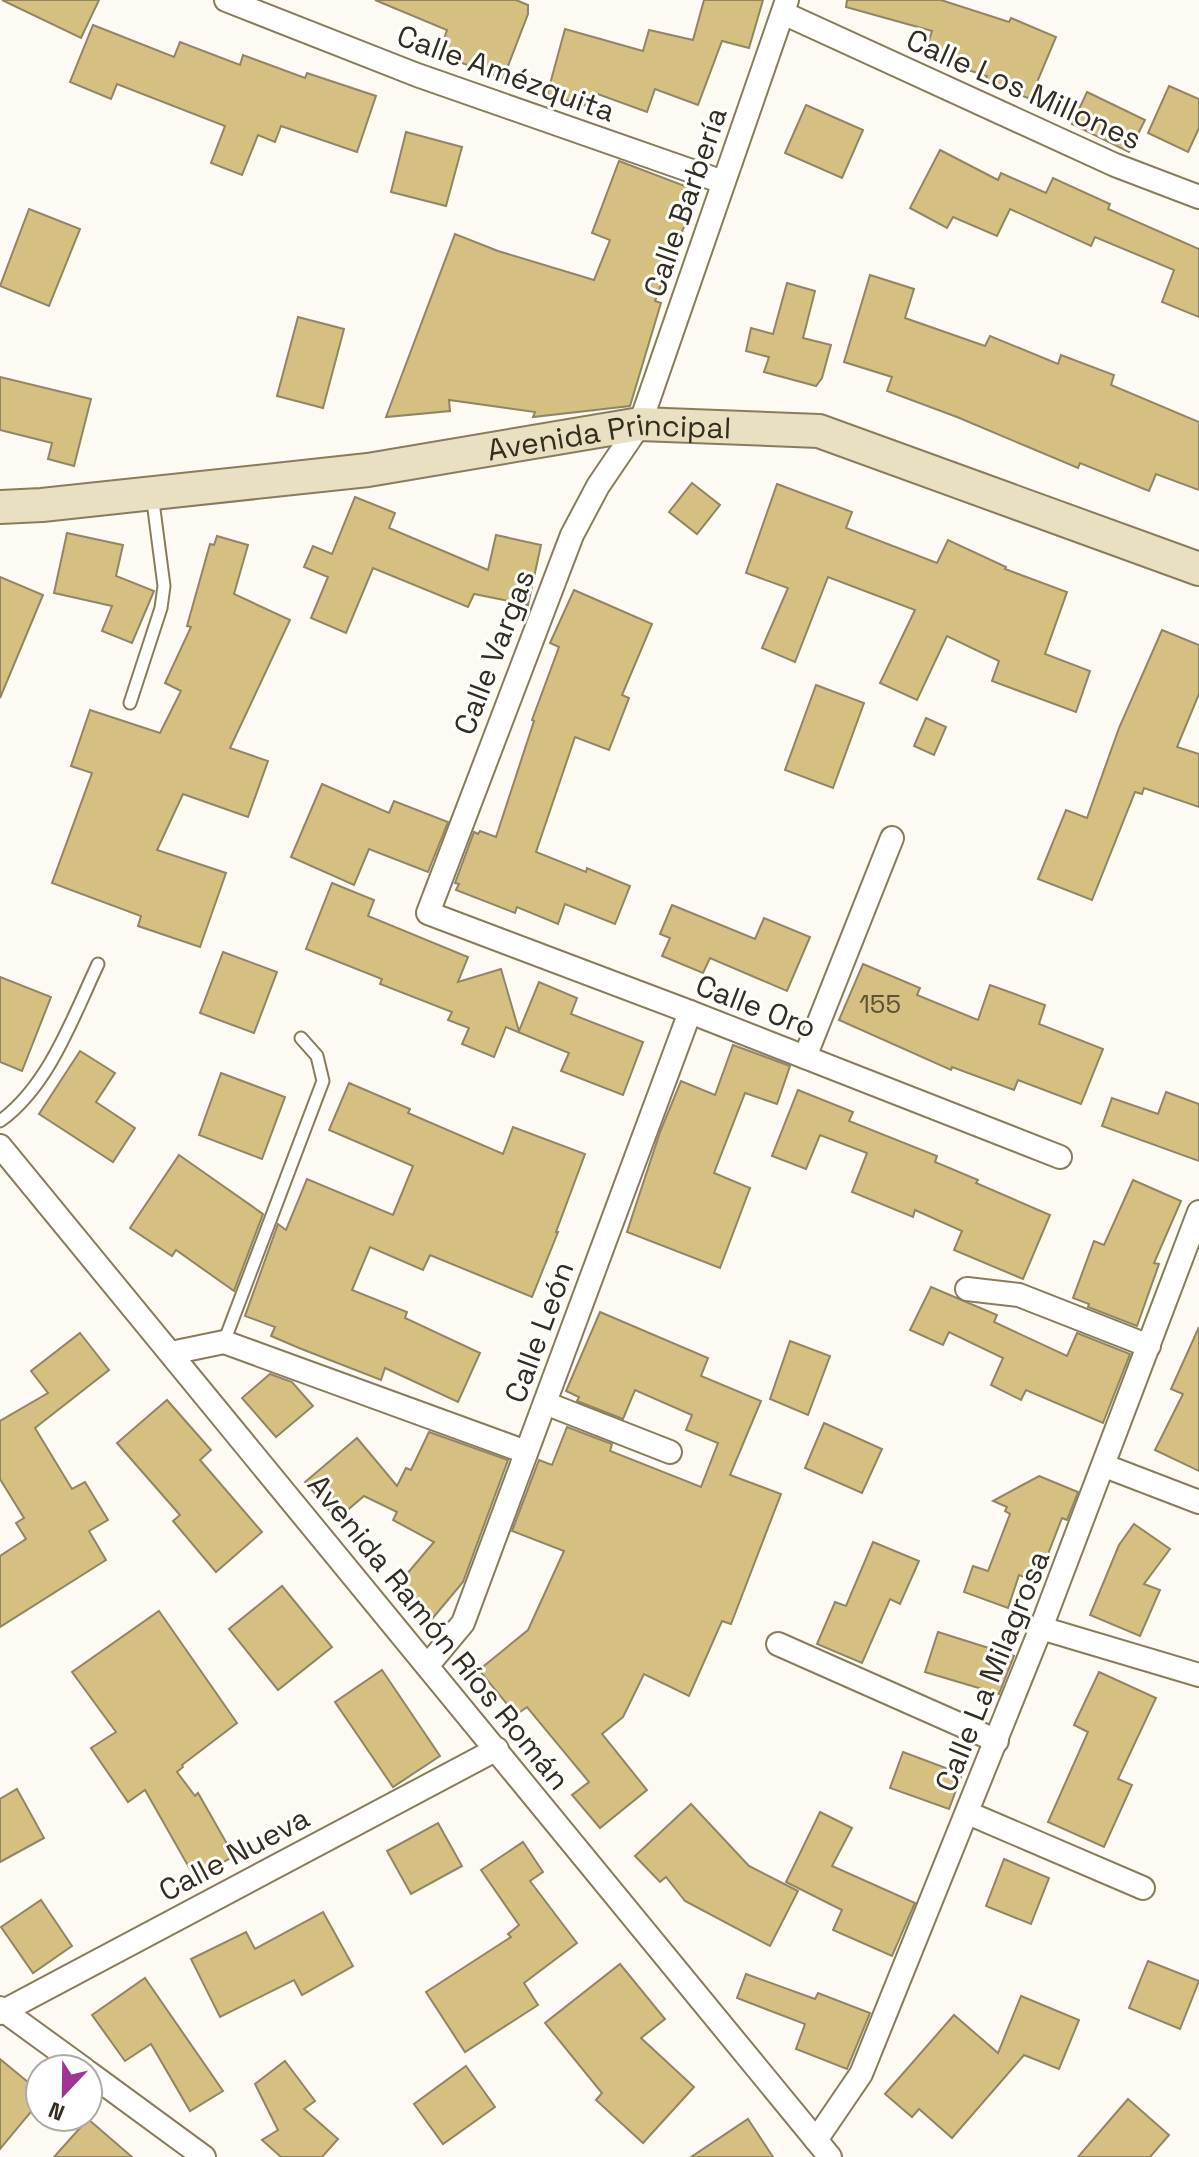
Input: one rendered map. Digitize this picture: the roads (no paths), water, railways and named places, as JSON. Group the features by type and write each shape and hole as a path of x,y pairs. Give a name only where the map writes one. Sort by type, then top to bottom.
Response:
{"street":[{"name":"Calle Amézquita","path":"226,0 417,75 723,182"},
{"name":"Calle Barbería","path":"640,424 785,6"},
{"name":"Calle Los Millones","path":"785,6 1115,165 1199,197"},
{"name":"Avenida Principal","path":"0,507 368,470 640,424 819,431 1199,569"},
{"name":"Calle Vargas","path":"428,913 572,535 598,486 640,424"},
{"path":"805,1057 892,838"},
{"name":"Calle Oro","path":"428,913 1060,1157"},
{"name":"Calle León","path":"428,1665 463,1623 690,1012"},
{"name":"Avenida Ramón Ríos Román","path":"1,1149 823,2148"},
{"name":"Calle La Milagrosa","path":"823,2148 861,2074 997,1741 1105,1466 1199,1212"},
{"path":"967,1289 1019,1295 1149,1346"},
{"path":"171,1353 224,1342 526,1452"},
{"path":"545,1403 670,1452"},
{"path":"1105,1466 1199,1502"},
{"path":"1041,1628 1199,1675"},
{"path":"778,1644 997,1741"},
{"name":"Calle Nueva","path":"1,2010 497,1749"},
{"path":"968,1813 1143,1888"},
{"path":"1,2010 62,2053"},
{"path":"104,2083 204,2157"}],"lane":[{"path":"130,703 161,608 164,586 152,493"},
{"path":"0,1121 29,1093 50,1061 98,964"},
{"path":"224,1342 323,1081 317,1056 301,1038"}]}
